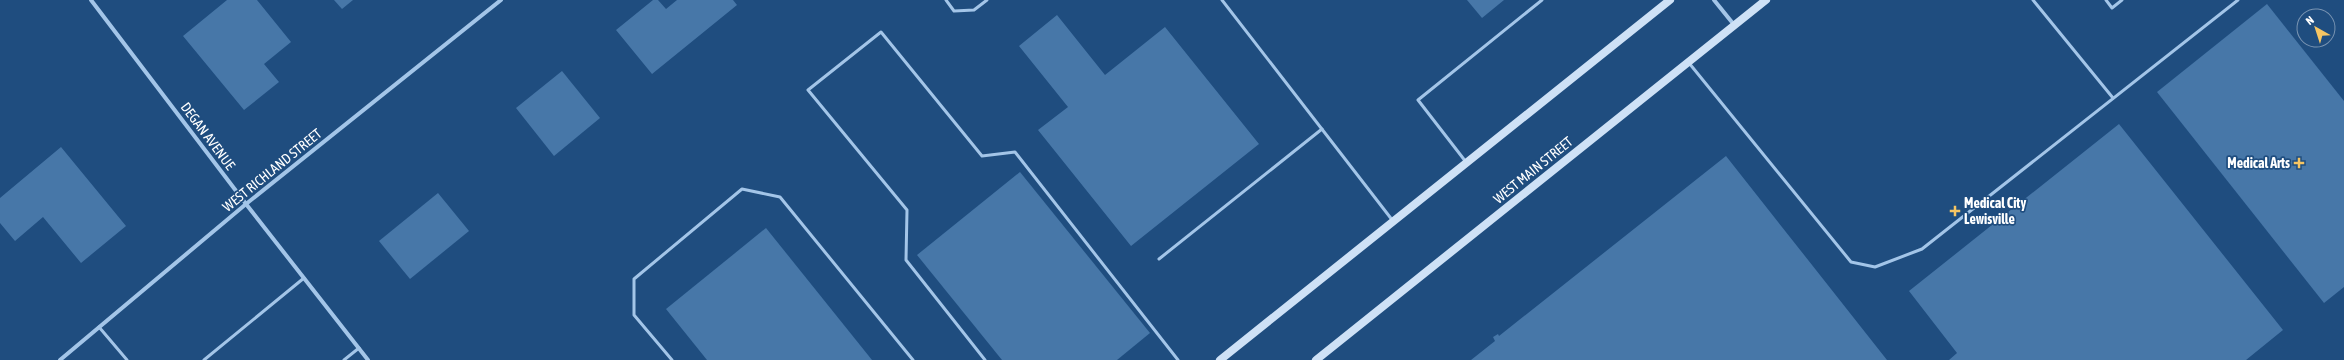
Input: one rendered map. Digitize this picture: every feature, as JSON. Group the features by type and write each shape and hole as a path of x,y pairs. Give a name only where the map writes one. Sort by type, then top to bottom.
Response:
{"main road":[{"path":"1220,360 1670,0"},
{"name":"WEST MAIN STREET","path":"1316,360 1766,0"}],"street":[{"name":"DEGAN AVENUE","path":"91,0 246,204 368,360"},
{"name":"WEST RICHLAND STREET","path":"60,360 246,204 501,0"},
{"path":"1714,0 1735,26"}],"lane":[{"path":"946,0 954,11 974,10 987,0"},
{"path":"1222,0 1394,221"},
{"path":"1467,163 1418,100 1542,0"},
{"path":"2034,0 2113,98"},
{"path":"2106,0 2112,8 2122,0"},
{"path":"1689,63 1851,262 1875,267 1922,249 2238,0"},
{"path":"985,360 906,260 907,210 808,90 881,32 982,156 1015,152 1178,360"},
{"path":"1159,259 1322,129"},
{"path":"672,360 634,315 634,278 742,189 780,197 913,360"},
{"path":"204,360 304,278"},
{"path":"99,327 127,360"},
{"path":"344,360 359,348"}],"building":[{"path":"227,0 257,0 291,42 264,64 279,82 244,110 183,36"},
{"path":"334,0 353,0 342,9"},
{"path":"653,0 658,0 666,9 677,0 733,0 737,5 652,74 616,30"},
{"path":"1467,0 1504,0 1482,18"},
{"path":"2267,4 2296,41 2296,48 2302,48 2344,101 2344,287 2324,303 2157,92"},
{"path":"1057,15 1105,75 1165,27 1259,144 1131,246 1038,130 1068,107 1019,46"},
{"path":"562,71 600,118 554,156 516,108"},
{"path":"2119,124 2283,330 2246,360 1949,360 1957,353 1909,291"},
{"path":"61,147 126,226 81,263 43,217 15,241 0,223 0,198"},
{"path":"1726,156 1887,360 1471,360 1495,341 1493,337 1498,334 1499,336"},
{"path":"1020,172 1150,333 1117,360 1002,360 917,255"},
{"path":"438,193 469,231 410,279 379,241"},
{"path":"766,228 872,360 707,360 666,309"}],"place":[{"name":"Medical Arts","path":"2299,163"},
{"name":"Medical City Lewisville","path":"1955,211"}]}
